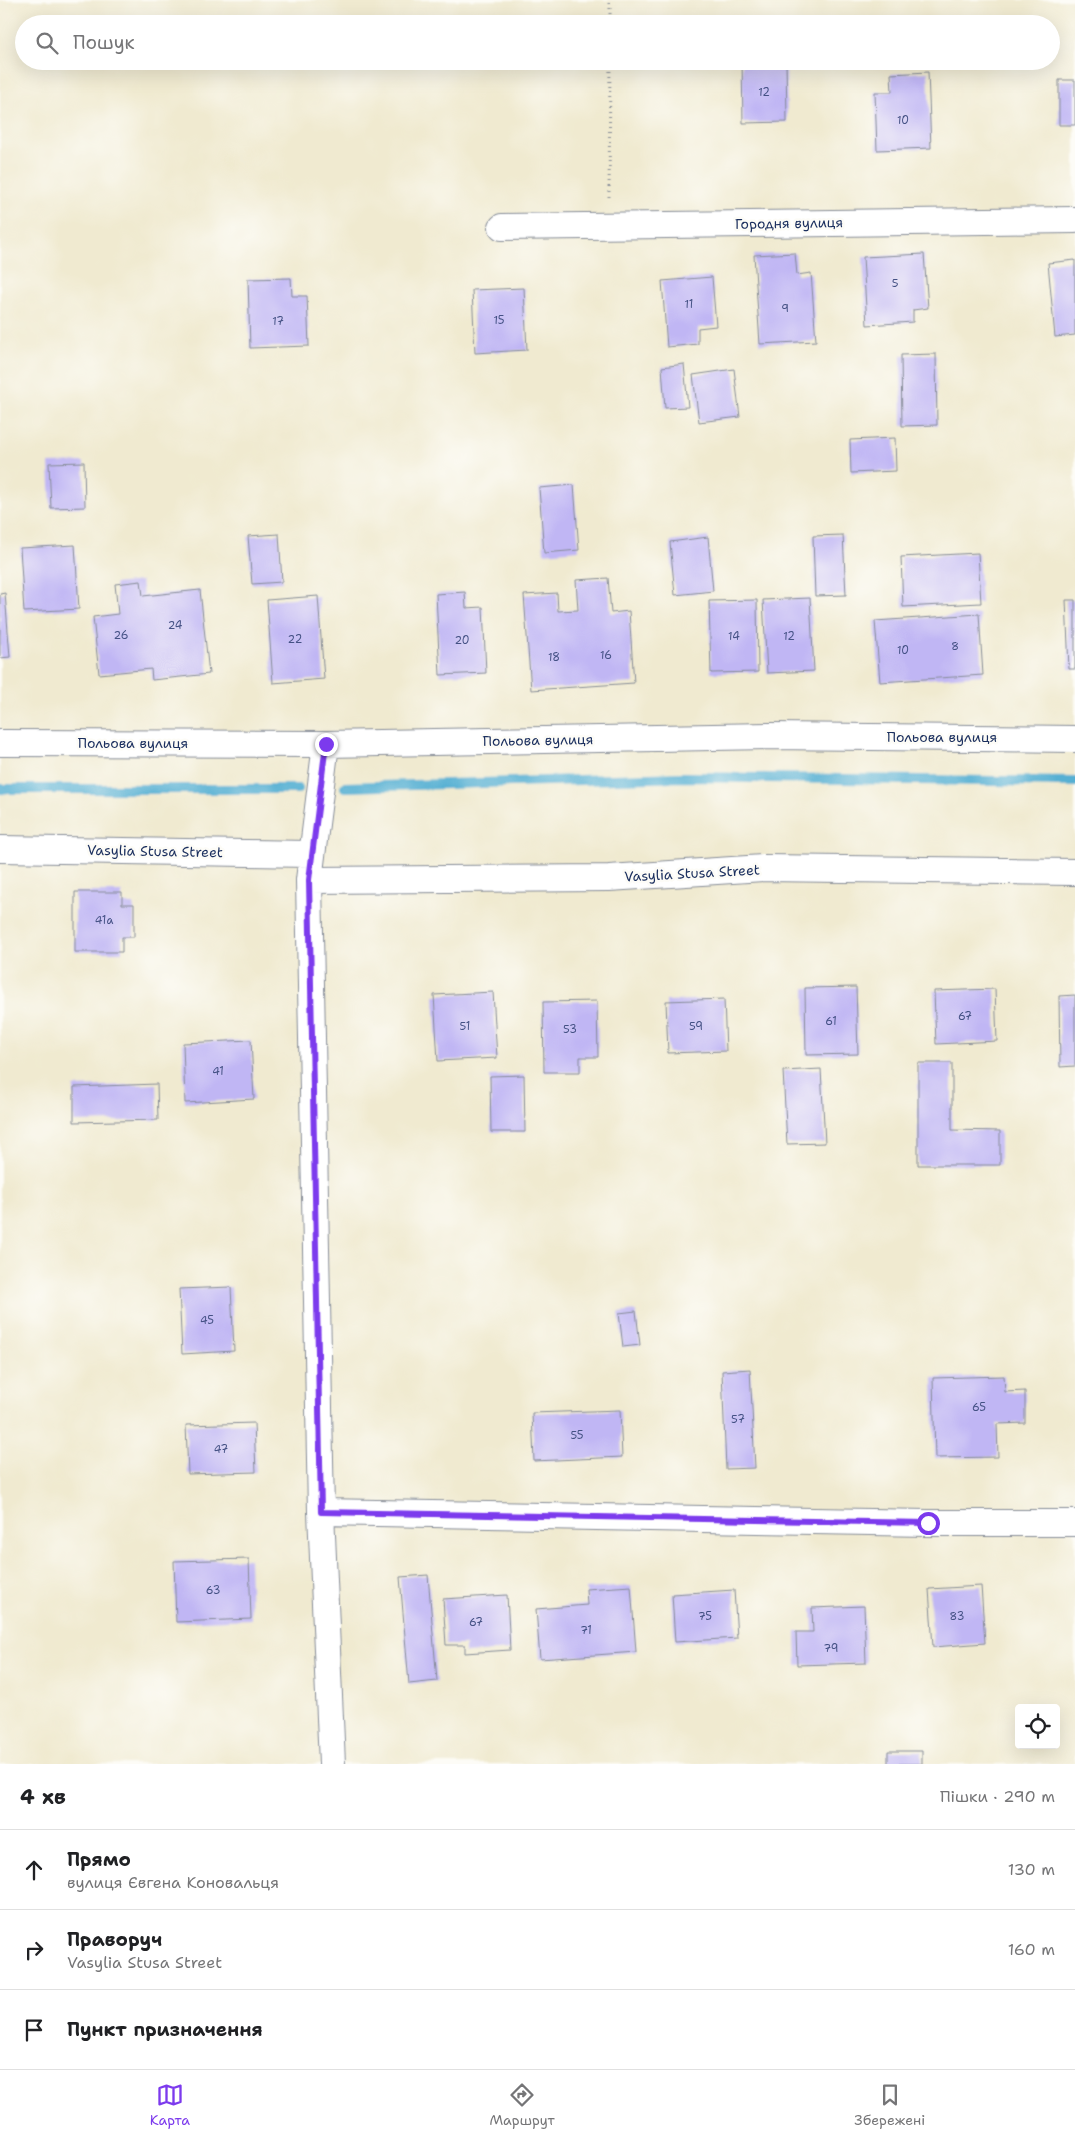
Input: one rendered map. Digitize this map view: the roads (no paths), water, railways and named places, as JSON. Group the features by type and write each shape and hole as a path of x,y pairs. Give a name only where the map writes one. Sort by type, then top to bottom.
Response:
{"street":[{"name":"Городня вулиця","path":"502,227 1075,220"},
{"name":"Польова вулиця","path":"0,743 326,744 769,736 1075,739"},
{"path":"326,744 309,880 321,1512 332,1764"},
{"name":"Vasylia Stusa Street","path":"0,849 311,854"},
{"name":"Vasylia Stusa Street","path":"309,880 608,878 763,868 1075,872"},
{"path":"321,1512 908,1523 1075,1523"}],"waterway":[{"path":"345,787 684,777 1075,782"},
{"path":"0,789 298,789"}]}
